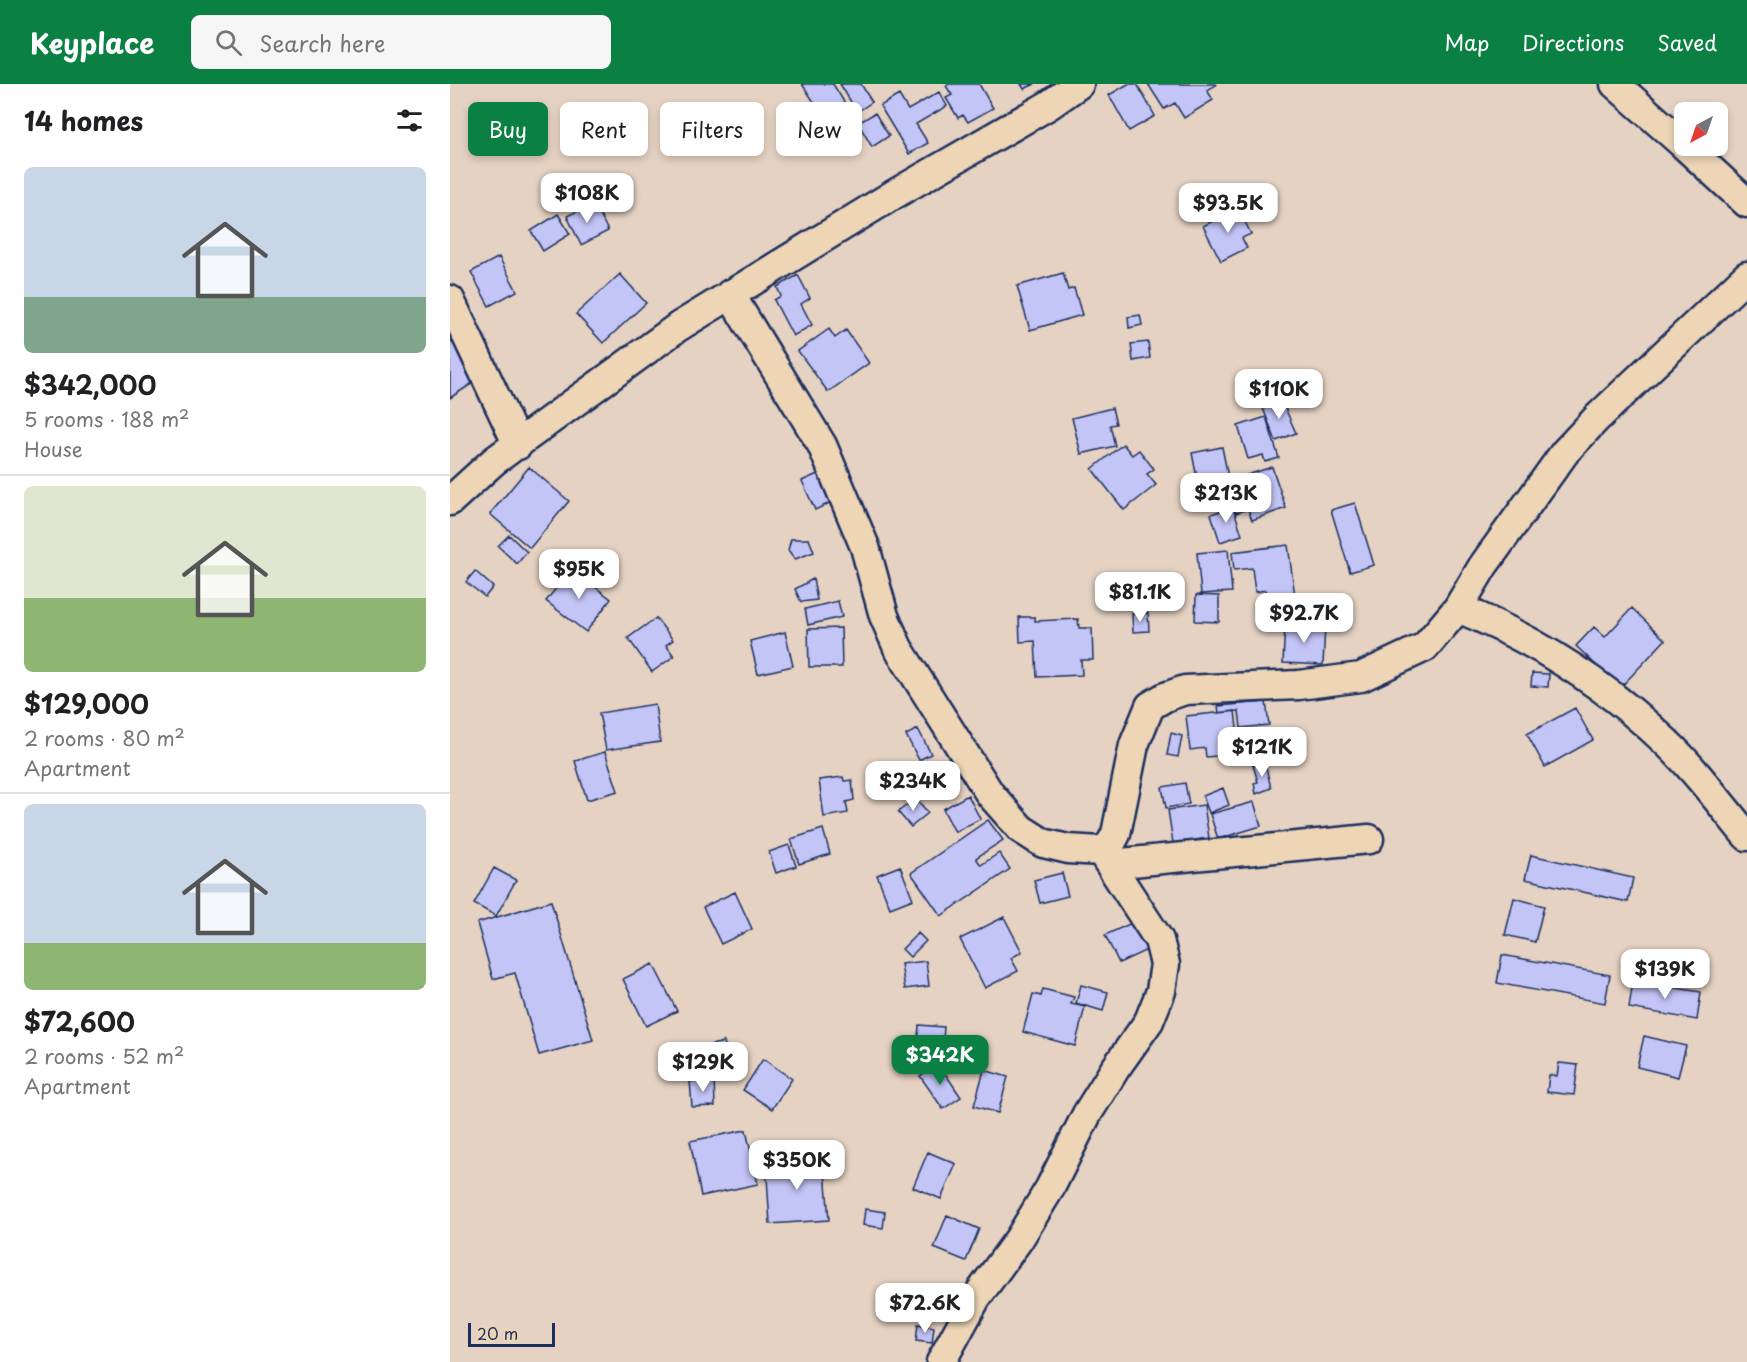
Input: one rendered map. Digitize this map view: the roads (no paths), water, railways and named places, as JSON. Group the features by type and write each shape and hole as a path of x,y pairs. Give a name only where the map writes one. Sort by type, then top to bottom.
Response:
{"street":[{"path":"450,501 494,461 678,327 1049,105 1079,84"},
{"path":"1615,84 1674,135"},
{"path":"1697,156 1747,203"},
{"path":"941,1362 975,1298 1019,1239 1050,1188 1087,1114 1115,1068 1149,1021 1161,991 1165,964 1159,940 1106,858 1116,834 1134,745 1150,706 1165,697 1185,690 1299,685 1361,677 1425,647 1458,608 1483,566 1565,452 1597,418 1747,276"},
{"path":"730,294 822,445 865,547 884,616 898,648 990,794 1021,829 1043,843 1106,858 1369,839"},
{"path":"450,300 518,445"},
{"path":"1458,608 1548,653 1634,714 1668,743 1747,836"}]}
